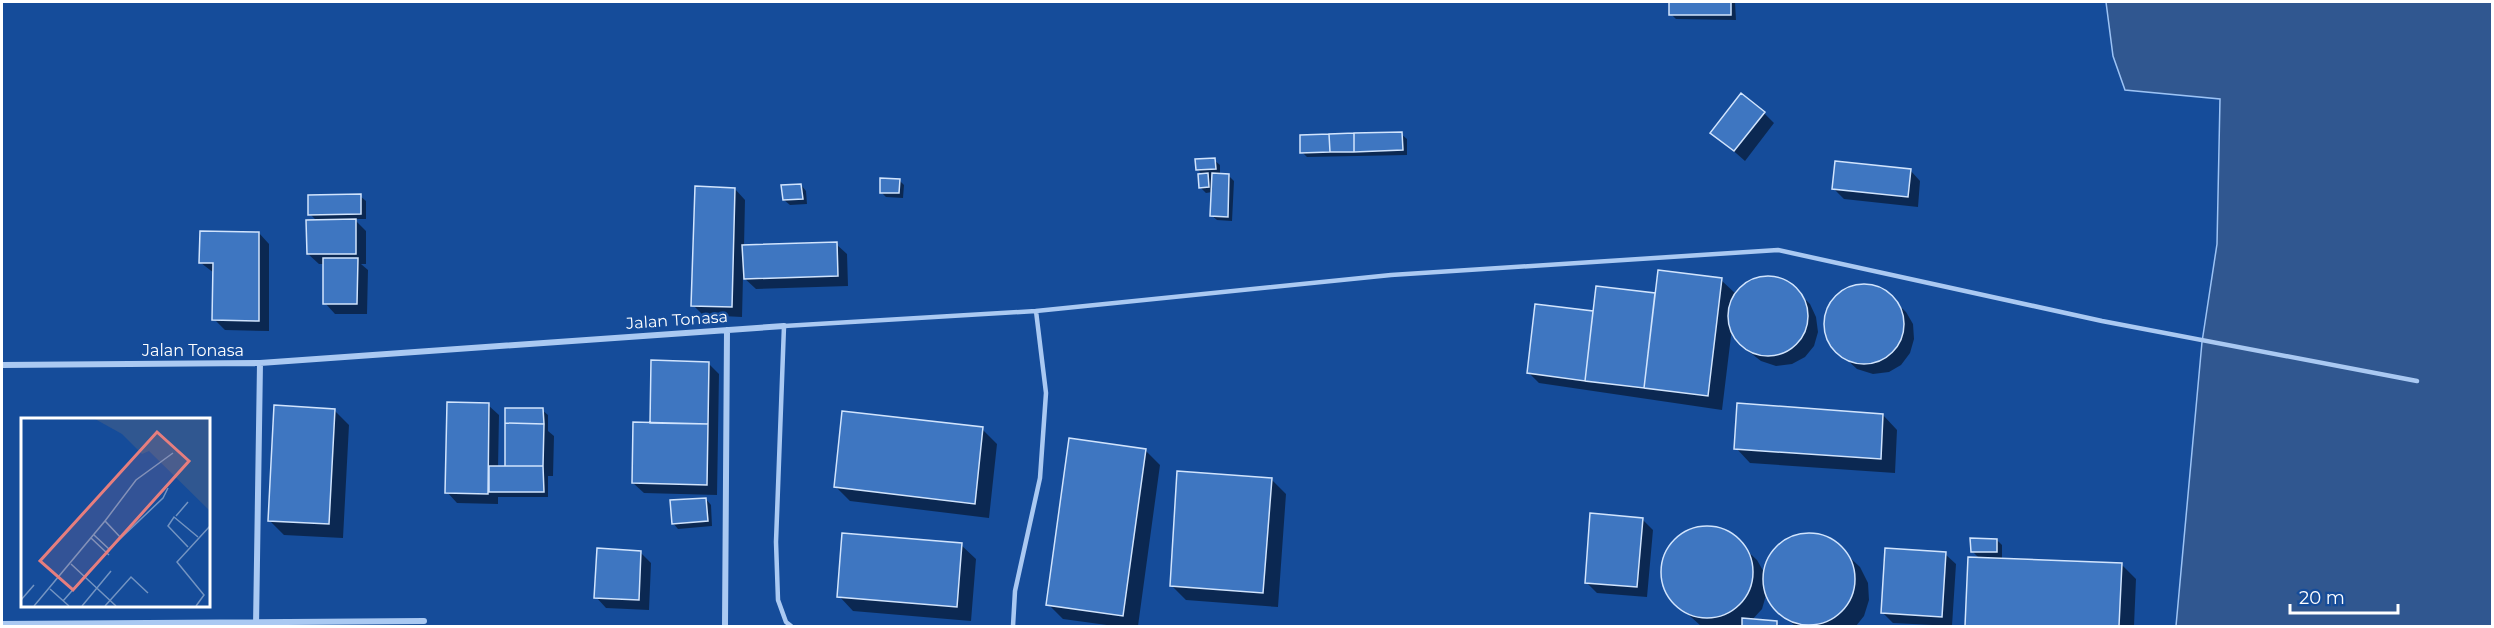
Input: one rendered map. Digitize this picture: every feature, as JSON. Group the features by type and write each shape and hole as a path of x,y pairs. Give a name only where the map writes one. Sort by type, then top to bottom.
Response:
{"street":[{"name":"Jalan Tonasa","path":"2,365 260,363 784,326"},
{"path":"725,627 727,330"},
{"path":"256,625 260,363"},
{"path":"2,624 256,625 424,621"}],"lane":[{"name":"Jalan Tonasa","path":"784,326 1036,311 1391,275 1778,250 2102,321 2417,381"},
{"path":"1013,627 1015,591 1040,478 1045,414 1044,363 1036,311"},
{"path":"784,326 776,542 778,600 786,621 792,627"}],"water":[{"path":"2106,2 2492,2 2492,626 2176,626 2202,342 2217,244 2220,99 2125,90 2113,56"}],"building":[{"path":"1669,2 1731,2 1731,15 1669,15"},
{"path":"1741,93 1765,112 1734,151 1710,133"},
{"path":"1402,132 1403,150 1354,152 1354,133"},
{"path":"1354,133 1354,152 1330,152 1329,134"},
{"path":"1329,134 1330,152 1300,153 1300,135"},
{"path":"1215,158 1216,169 1196,170 1195,159"},
{"path":"1835,161 1911,169 1908,197 1832,189"},
{"path":"1208,173 1209,187 1199,188 1198,174"},
{"path":"1212,173 1229,174 1228,217 1210,216"},
{"path":"880,178 900,179 899,193 880,193"},
{"path":"801,184 803,199 783,200 781,185"},
{"path":"695,186 735,188 732,307 691,306"},
{"path":"361,194 361,214 308,215 308,195"},
{"path":"356,219 356,254 307,254 306,220"},
{"path":"200,231 259,232 259,321 212,320 213,263 199,263"},
{"path":"837,242 838,276 744,279 742,245"},
{"path":"323,258 358,258 357,304 323,304"},
{"path":"1658,270 1722,278 1708,396 1644,388"},
{"path":"1768,276 1783,279 1796,288 1805,301 1808,316 1805,331 1796,344 1783,353 1768,356 1753,353 1740,344 1731,331 1728,316 1731,301 1740,288 1753,279"},
{"path":"1864,284 1879,287 1892,296 1901,309 1904,324 1901,339 1892,352 1879,361 1864,364 1849,361 1836,352 1827,339 1824,324 1827,309 1836,296 1849,287"},
{"path":"1596,286 1655,293 1644,388 1585,381"},
{"path":"1535,304 1593,311 1585,381 1527,373"},
{"path":"651,360 709,362 708,424 650,423"},
{"path":"447,402 489,403 488,494 445,493"},
{"path":"1737,403 1883,414 1881,459 1734,449"},
{"path":"274,405 335,409 329,524 268,521"},
{"path":"505,408 543,408 544,424 505,423"},
{"path":"842,411 983,427 975,504 834,487"},
{"path":"633,422 708,424 707,485 632,483"},
{"path":"505,423 544,424 543,466 505,466"},
{"path":"1069,438 1146,449 1123,616 1046,605"},
{"path":"489,466 543,466 544,492 489,492"},
{"path":"1177,471 1272,478 1263,593 1170,586"},
{"path":"706,498 708,521 672,524 670,500"},
{"path":"1590,513 1643,518 1637,587 1585,583"},
{"path":"1707,526 1724,530 1739,540 1749,555 1753,572 1749,589 1739,604 1724,614 1707,618 1690,614 1675,604 1665,589 1661,572 1665,555 1675,540 1690,530"},
{"path":"842,533 962,543 957,607 837,597"},
{"path":"1809,533 1826,537 1841,547 1851,562 1855,579 1851,596 1841,611 1826,621 1809,625 1792,621 1777,611 1767,596 1763,579 1767,562 1777,547 1792,537"},
{"path":"1970,538 1997,539 1997,552 1971,552"},
{"path":"597,548 641,551 639,600 594,598"},
{"path":"1885,548 1946,552 1942,617 1881,613"},
{"path":"1968,557 2122,563 2119,626 1965,626"},
{"path":"1742,618 1777,621 1777,626 1742,626"}]}
